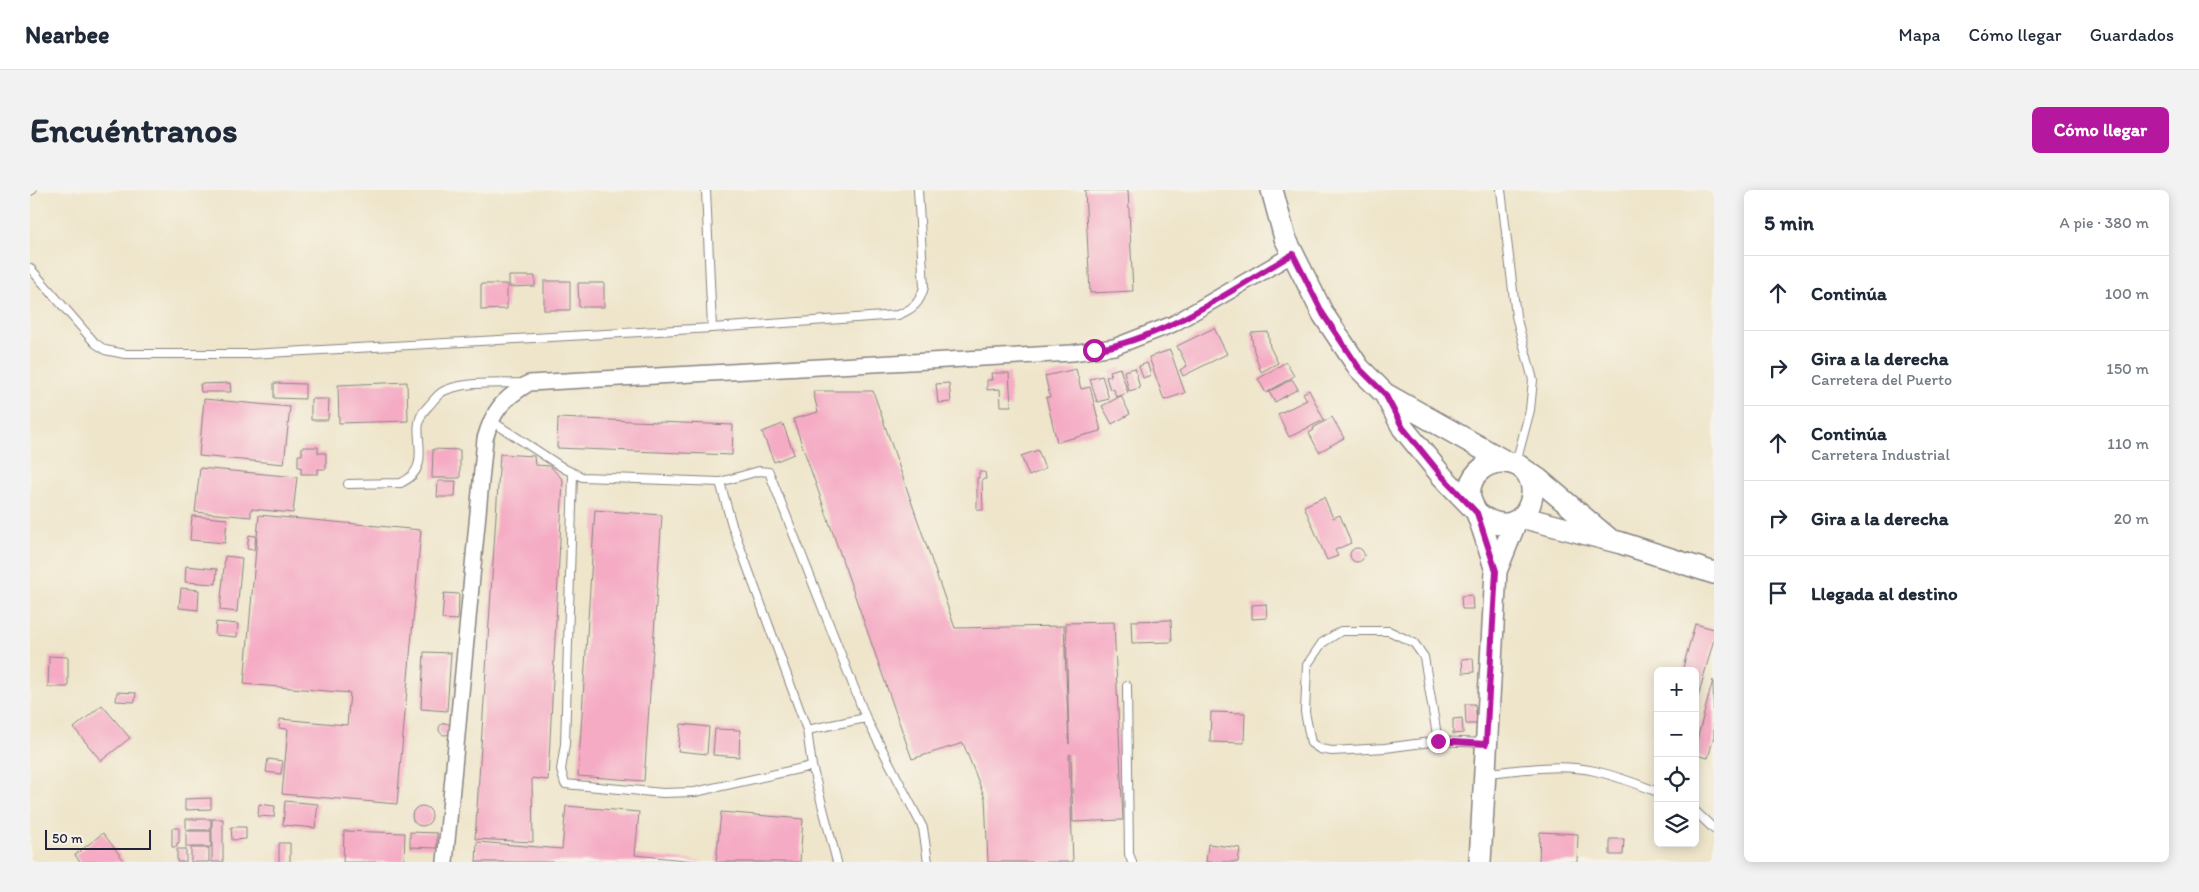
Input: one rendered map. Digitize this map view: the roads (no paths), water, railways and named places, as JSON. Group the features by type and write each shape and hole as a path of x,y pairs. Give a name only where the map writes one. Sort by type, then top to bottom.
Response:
{"main road":[{"path":"1272,190 1285,238 1323,314 1359,368 1385,394 1538,479 1612,541"},
{"path":"1385,394 1403,428 1442,476 1476,512 1488,521 1502,524 1519,519 1612,541 1714,573"},
{"path":"1480,862 1496,571 1519,519 1530,507 1533,494 1531,480 1515,465 1494,462 1483,467 1475,476 1470,487 1470,499 1496,571"}],"street":[{"path":"445,862 484,439 490,420 509,395 529,383 1072,353 1114,347 1173,324 1293,254"}],"lane":[{"path":"706,190 712,328"},
{"path":"30,268 95,343 105,350 124,354 251,354 712,328 898,315 912,310 922,298 924,287 918,190"},
{"path":"1501,190 1516,316 1533,380 1530,410 1515,465"},
{"path":"348,484 401,483 408,480 418,467 420,459 420,420 422,414 437,396 446,390 481,384 529,383"},
{"path":"490,420 582,477 720,482 759,471 769,472 866,718 923,828 928,862"},
{"path":"573,473 565,744 561,770 565,784 663,793 696,792 812,766"},
{"path":"720,482 732,525 807,730 812,766 837,862"},
{"path":"1438,741 1424,657 1414,642 1389,631 1341,631 1322,643 1306,665 1305,712 1312,742 1320,749 1332,751 1385,748 1438,741 1486,744"},
{"path":"1127,686 1129,854 1132,862"},
{"path":"807,730 866,718"},
{"path":"1486,773 1550,767 1593,771 1654,790"},
{"path":"1699,816 1714,829"}]}
